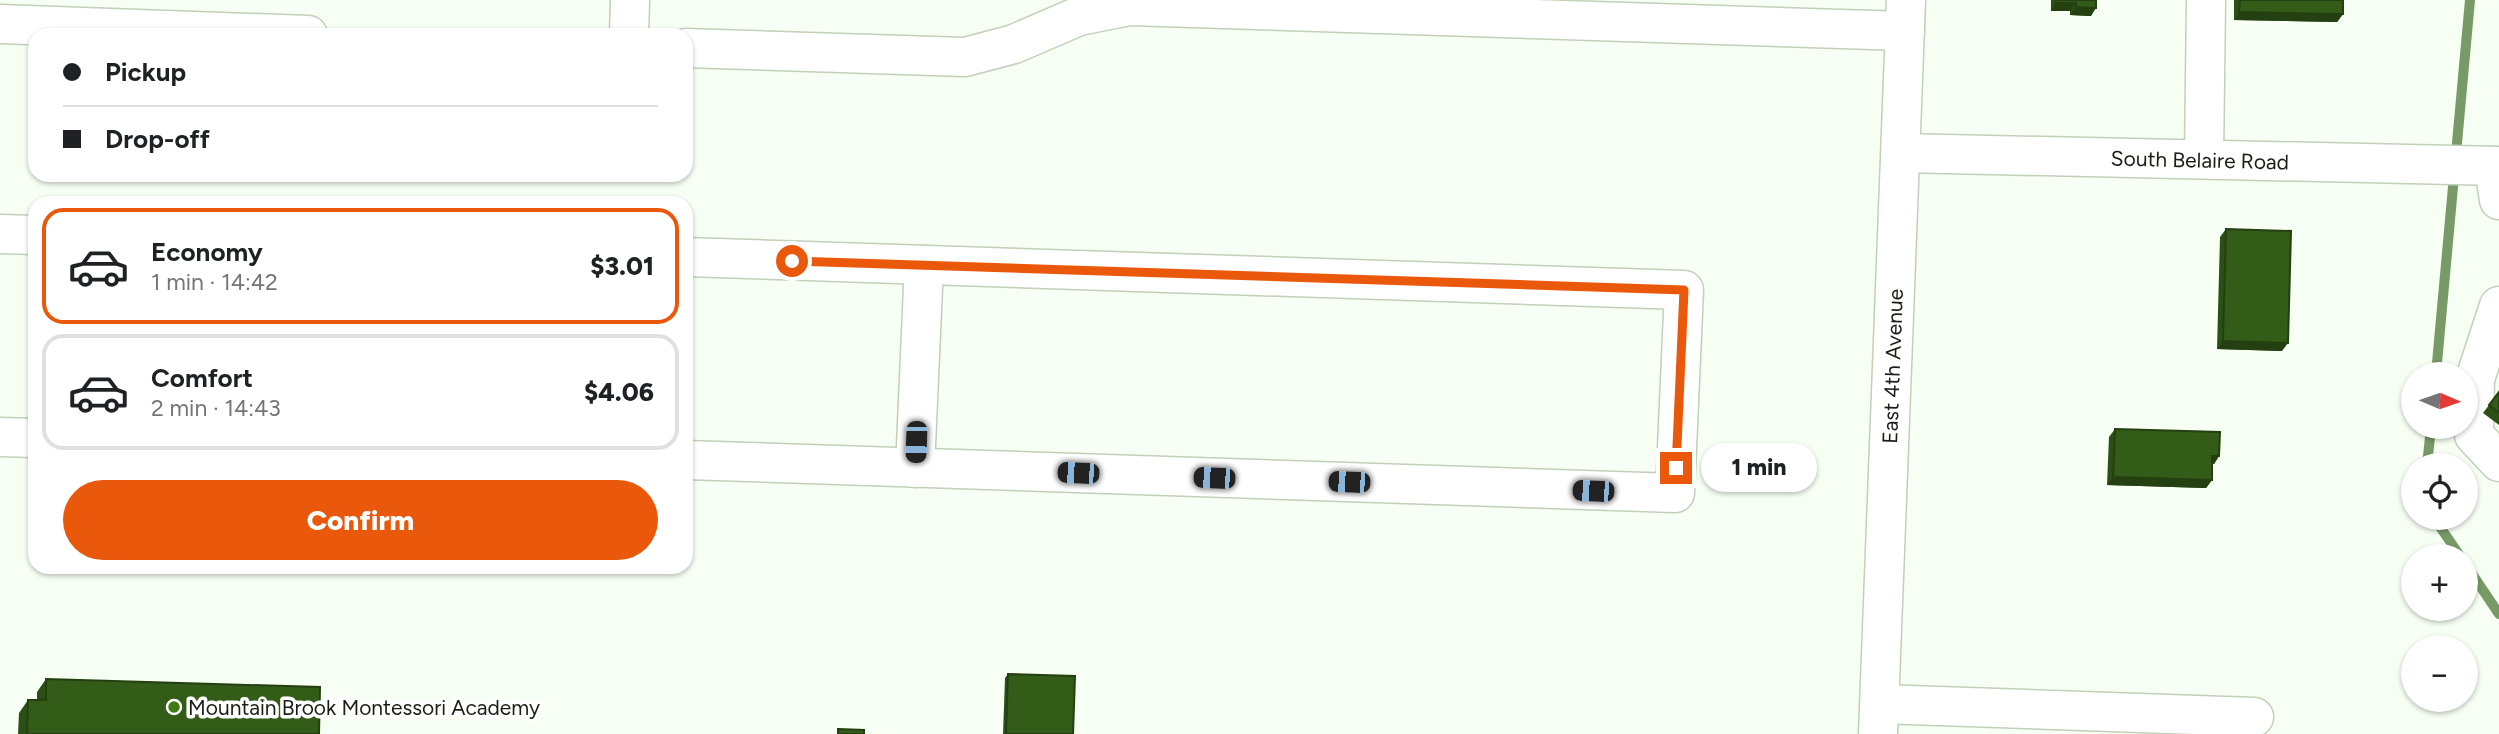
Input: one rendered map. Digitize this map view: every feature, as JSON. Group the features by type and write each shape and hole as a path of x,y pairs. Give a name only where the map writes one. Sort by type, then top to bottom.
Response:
{"street":[{"path":"629,28 630,0"},
{"path":"2204,159 2206,0"},
{"path":"693,48 965,57 1014,44 1079,16 1129,6 1905,15"},
{"name":"East 4th Avenue","path":"1879,719 1905,15"},
{"path":"0,24 112,28"},
{"name":"South Belaire Road","path":"1901,153 2204,159 2497,177"},
{"path":"0,234 28,235"},
{"path":"693,257 1684,290 1675,493 693,460"},
{"path":"915,468 924,265"},
{"path":"2499,306 2475,379 2474,435 2499,462"},
{"path":"0,437 28,438"},
{"path":"1879,719 2101,723 2254,717"}],"building":[{"path":"2056,0 2096,0 2096,8 2076,7 2076,3 2056,3"},
{"path":"2240,0 2343,0 2343,14 2239,12"},
{"path":"2226,229 2291,231 2288,343 2223,341"},
{"path":"2499,392 2499,413 2489,405"},
{"path":"2115,429 2220,432 2219,456 2212,456 2212,480 2113,477"},
{"path":"1008,674 1075,676 1073,734 1006,734"},
{"name":"Mountain Brook Montessori Academy","path":"46,679 320,687 319,734 27,734 28,700 46,700"},
{"path":"838,729 864,730 864,734 838,734"}],"waterway":[{"path":"2437,362 2470,0"},
{"path":"2428,453 2430,439"},
{"path":"2442,530 2452,544"},
{"path":"2478,583 2499,614"}],"place":[{"name":"Mountain Brook Montessori Academy","path":"174,707"}],"route":[{"path":"792,261 1684,290 1676,468"}]}
